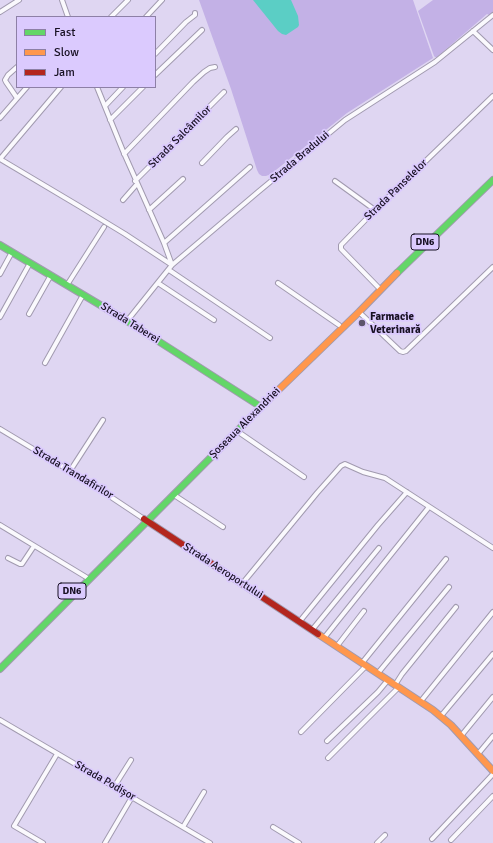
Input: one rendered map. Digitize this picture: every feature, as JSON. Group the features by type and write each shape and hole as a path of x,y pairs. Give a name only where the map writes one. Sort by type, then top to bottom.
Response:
{"main road":[{"name":"Șoseaua Alexandriei","path":"0,670 258,406 493,175"},
{"name":"Șoseaua Alexandriei","path":"0,664 86,577 174,495 282,386 493,180"},
{"name":"Strada Taberei","path":"0,245 127,321 258,406"},
{"name":"Strada Aeroportului","path":"146,520 364,665 421,701 441,716 493,771"}],"street":[{"path":"0,12 19,0"},
{"path":"62,0 68,16"},
{"path":"112,16 128,0"},
{"path":"147,16 162,0"},
{"path":"156,53 195,14 194,13"},
{"name":"Strada Bradului","path":"127,321 172,265 247,201 345,120 435,62 493,15"},
{"path":"156,74 202,30"},
{"path":"472,31 493,50"},
{"path":"124,154 193,82 204,72 215,67"},
{"path":"16,68 5,80 17,98"},
{"path":"0,118 26,88"},
{"path":"60,88 0,159 79,206 172,265"},
{"path":"97,88 136,183 164,243 172,265"},
{"path":"105,106 122,88"},
{"path":"110,120 142,88"},
{"name":"Strada Salcâmilor","path":"123,200 136,183 224,92"},
{"name":"Strada Panselelor","path":"378,287 341,247 342,244 493,96"},
{"path":"202,163 236,129"},
{"path":"164,243 250,167"},
{"path":"149,210 183,179"},
{"path":"335,181 375,210"},
{"path":"67,285 104,227"},
{"path":"0,274 12,252"},
{"path":"0,317 30,263"},
{"path":"359,312 400,351 406,351 493,267"},
{"path":"169,270 270,338"},
{"path":"29,314 51,275"},
{"path":"158,283 214,320"},
{"path":"278,283 331,318 339,325"},
{"path":"46,356 82,294"},
{"path":"45,363 82,294"},
{"path":"70,471 103,420"},
{"name":"Strada Trandafirilor","path":"0,429 106,493 146,520"},
{"path":"237,431 304,477"},
{"path":"242,584 298,515 343,464 347,464 363,472 385,478 493,548"},
{"path":"300,621 378,525 407,492"},
{"path":"174,495 223,527"},
{"path":"324,638 429,507"},
{"path":"0,525 86,577"},
{"path":"8,558 22,564 34,546"},
{"path":"312,630 379,548"},
{"path":"301,732 364,665 446,559"},
{"path":"378,673 449,587"},
{"path":"328,758 397,686 402,674 456,607"},
{"path":"337,646 364,611"},
{"path":"421,701 493,612"},
{"path":"441,716 493,654"},
{"path":"327,741 378,692 388,680"},
{"path":"461,736 493,697"},
{"name":"Strada Podișor","path":"0,720 210,843"},
{"path":"478,754 493,736"},
{"path":"43,843 14,826 57,754"},
{"path":"114,787 131,760"},
{"path":"432,839 493,774"},
{"path":"182,827 204,792"},
{"path":"451,840 493,796"},
{"path":"105,843 132,797"},
{"path":"273,827 299,843"},
{"path":"377,843 385,835"}],"shaded area":[{"path":"199,0 413,0 433,58 347,113 271,174 262,176 257,170 231,89"},
{"path":"253,0 291,0 298,16 298,27 286,35 282,34"},
{"path":"433,0 493,0 493,12 489,15 487,14 437,57 435,57 418,11"}],"traffic: fast":[{"path":"397,273 493,180"},
{"path":"0,245 127,321 258,405"},
{"path":"0,669 267,401"}],"traffic: slow":[{"path":"267,401 397,273"},
{"path":"318,634 433,710 451,725 493,771"}],"traffic: jam":[{"path":"144,519 318,634"}],"place":[{"name":"Farmacie Veterinară","path":"362,323"}]}
